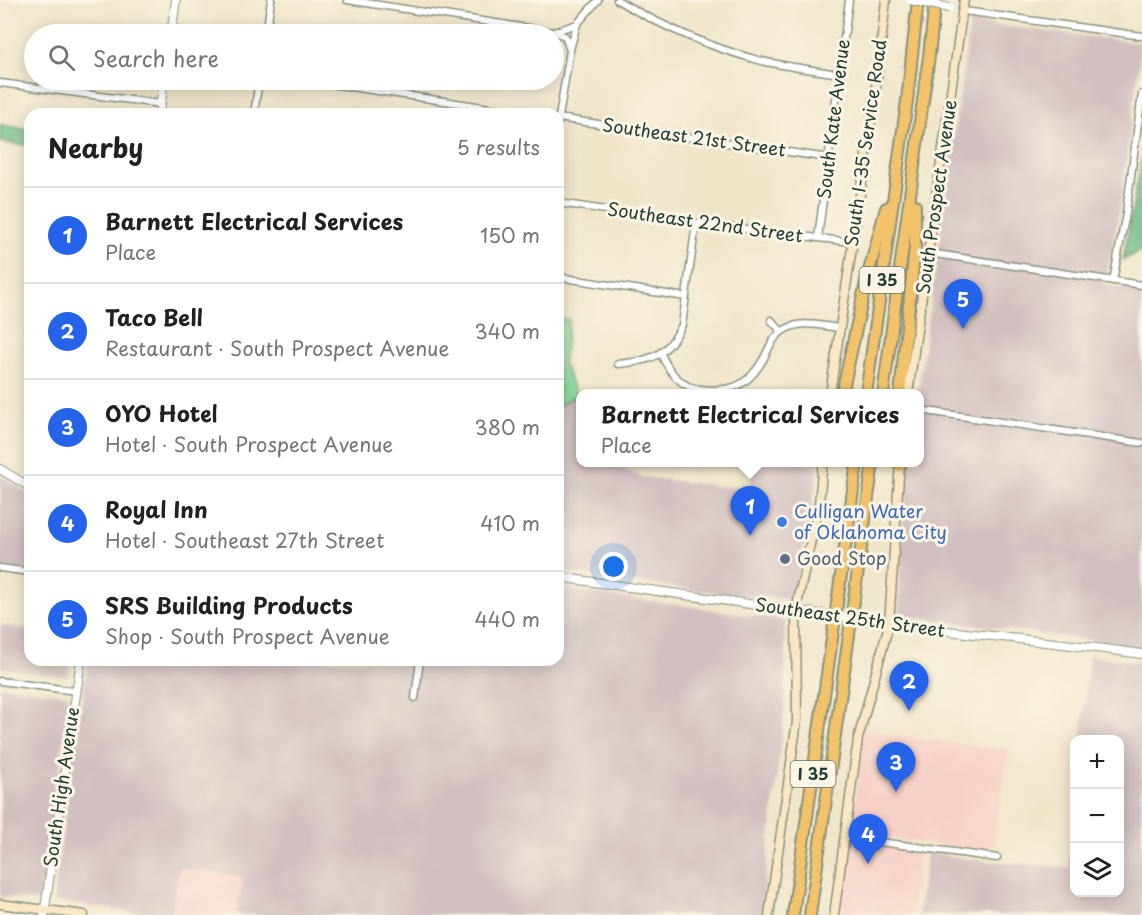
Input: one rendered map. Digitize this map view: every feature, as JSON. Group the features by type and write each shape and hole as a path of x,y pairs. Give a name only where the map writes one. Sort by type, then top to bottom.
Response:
{"highway":[{"name":"I 35","path":"867,389 898,167 918,0"},
{"name":"I 35","path":"884,389 935,0"},
{"path":"843,389 866,282 898,167"},
{"path":"900,389 915,247 914,172"},
{"name":"I 35","path":"794,915 856,467"},
{"name":"I 35","path":"810,915 872,467"}],"main road":[{"name":"South I-35 Service Road","path":"831,389 876,88 886,0"},
{"name":"South Prospect Avenue","path":"909,389 964,0"},
{"path":"769,915 797,721 796,610 819,503 823,467"},
{"path":"834,915 858,739 889,624 900,467"},
{"path":"0,904 44,912 84,915"}],"street":[{"path":"172,24 176,0"},
{"path":"267,24 271,0"},
{"path":"347,0 502,24"},
{"path":"564,84 577,24 598,0"},
{"path":"617,0 689,37 717,47 763,61 840,74"},
{"name":"South Kate Avenue","path":"818,238 849,0"},
{"path":"910,0 964,11 1142,36"},
{"path":"564,28 577,24"},
{"path":"564,36 568,40 570,50"},
{"path":"0,83 24,86"},
{"path":"53,90 160,104"},
{"path":"160,108 162,90"},
{"path":"255,108 258,90"},
{"path":"370,90 490,108"},
{"path":"560,108 563,90"},
{"path":"1113,281 1127,205 1142,94"},
{"name":"Southeast 21st Street","path":"564,119 829,158"},
{"name":"Southeast 22nd Street","path":"564,204 696,224 852,242"},
{"path":"618,364 646,360 661,354 675,338 682,325 696,224"},
{"path":"929,253 1142,285"},
{"path":"564,278 686,297"},
{"path":"771,320 782,331"},
{"path":"737,389 756,369 774,338 782,331 797,324 840,328"},
{"path":"661,354 666,366 687,386 702,389"},
{"path":"924,411 1142,443"},
{"path":"0,469 24,483"},
{"path":"0,568 24,571"},
{"name":"Southeast 25th Street","path":"564,578 889,624 1142,654"},
{"name":"South High Avenue","path":"44,912 80,666"},
{"path":"415,698 419,666"},
{"path":"0,681 76,691"},
{"path":"844,837 997,858"}],"shaded area":[{"path":"970,22 1142,43 1120,206 1105,285 1142,291 1142,647 899,615 901,540 909,467 924,467 924,389 919,389"},
{"path":"576,397 576,467 618,467 643,477 744,489 749,486 751,467 817,467 794,596 784,599 700,591 564,572 564,402"},
{"path":"0,475 24,491 24,577 0,574"},
{"path":"564,589 785,620 785,706 761,915 237,915 243,877 179,868 171,915 155,915 53,901 87,666 564,666"},
{"path":"0,625 24,629 24,666 70,666 68,677 0,668"},
{"path":"1089,656 1142,663 1142,915 918,915 927,852 975,860 1069,868 1070,857 1070,897 1124,897 1124,735 1081,735"},
{"path":"0,686 66,694 69,697 44,887 36,901 0,896"},
{"path":"864,731 1009,750 992,853 851,832"},
{"path":"849,841 919,850 911,915 840,915"},
{"path":"178,868 243,877 237,915 171,915"}],"green space":[{"path":"0,125 24,128 24,145 0,142"},
{"path":"1142,156 1142,250 1123,260"},
{"path":"564,319 569,320 564,356"},
{"path":"564,365 576,395 576,397 564,402"}],"place":[{"name":"SRS Building Products","path":"963,329"},
{"name":"Culligan Water of Oklahoma City","path":"782,522"},
{"name":"Barnett Electrical Services","path":"750,536"},
{"name":"Good Stop","path":"785,559"},
{"name":"Taco Bell","path":"909,711"},
{"name":"OYO Hotel","path":"896,792"},
{"name":"Royal Inn","path":"868,864"}]}
